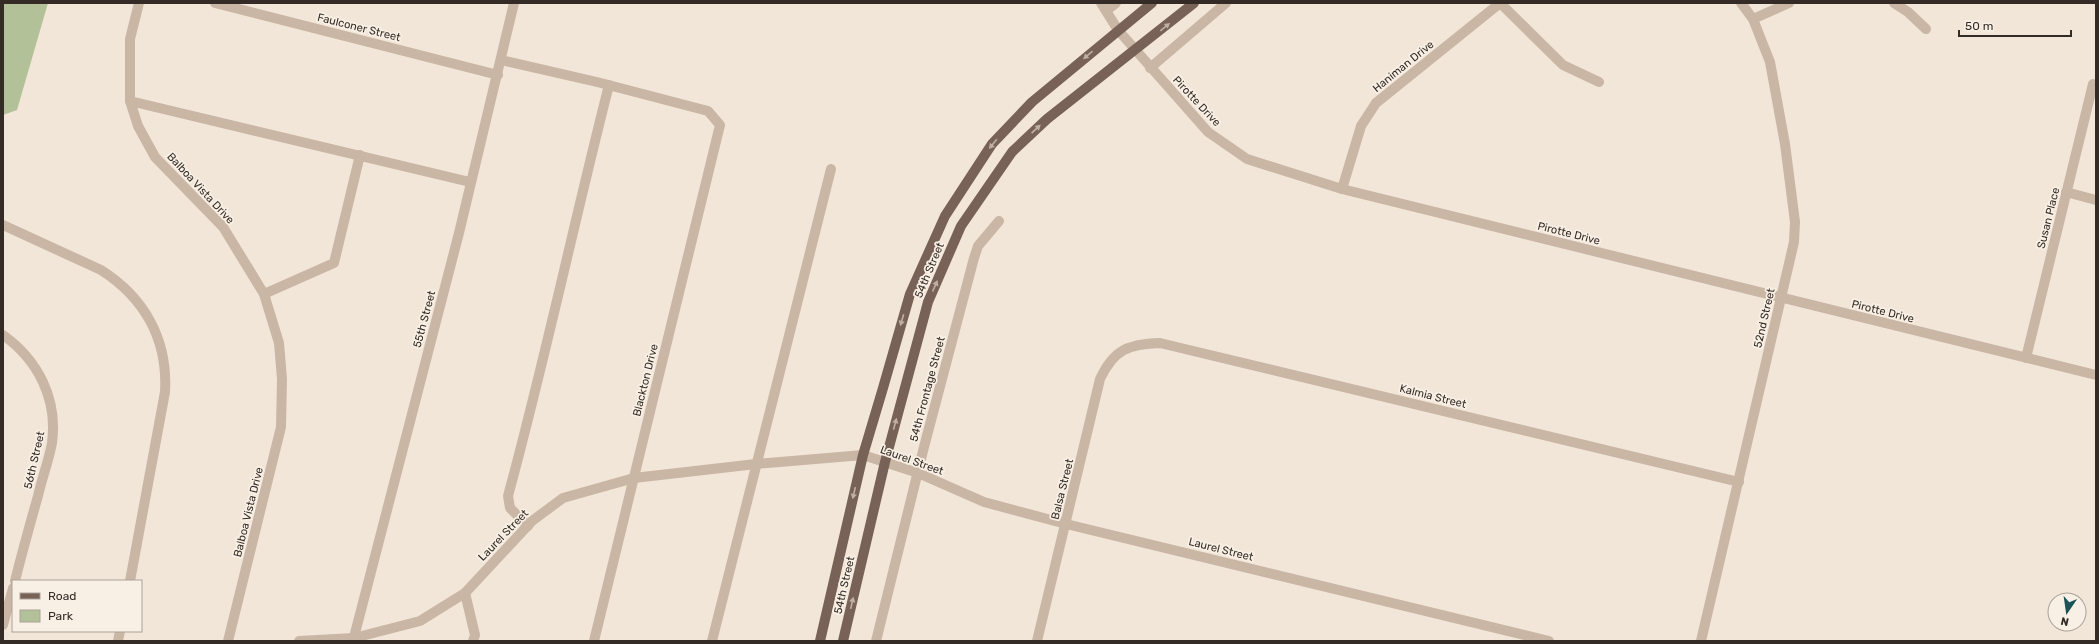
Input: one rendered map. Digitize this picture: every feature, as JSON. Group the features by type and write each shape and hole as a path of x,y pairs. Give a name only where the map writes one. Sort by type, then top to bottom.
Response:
{"main road":[{"name":"54th Street","path":"820,641 863,455 910,294 945,216 992,144 1032,102 1152,3"},
{"name":"54th Street","path":"843,641 885,462 928,302 961,226 1012,152 1048,119 1136,51 1194,3"}],"street":[{"name":"Balboa Vista Drive","path":"139,3 130,39 130,102 138,126 155,157 223,227 264,294 279,343 282,379 281,427 228,641"},
{"name":"Faulconer Street","path":"215,3 498,75"},
{"name":"55th Street","path":"353,640 457,240 470,182 498,75 514,3"},
{"path":"1104,7 1116,3"},
{"path":"1150,68 1226,3"},
{"path":"1500,3 1563,66 1599,82"},
{"name":"Haniman Drive","path":"1342,189 1361,126 1376,103 1500,3"},
{"name":"52nd Street","path":"1701,641 1794,242 1795,222 1785,144 1770,62 1753,19 1741,3"},
{"path":"1753,19 1789,3"},
{"path":"1894,3 1908,12 1926,29"},
{"name":"Pirotte Drive","path":"1104,7 1118,30 1208,132 1247,159 1342,189 2096,376"},
{"path":"501,60 609,85 574,223 566,266 542,365 508,496 510,508 528,526"},
{"name":"Susan Place","path":"2026,358 2093,84"},
{"name":"Blackton Drive","path":"594,641 720,125 708,111 609,85"},
{"path":"130,102 470,182"},
{"path":"264,294 334,263 360,155"},
{"path":"712,641 831,169"},
{"path":"2066,192 2096,200"},
{"name":"54th Frontage Street","path":"876,641 974,258 978,246 999,221"},
{"path":"3,225 101,270 114,278 136,299 153,323 158,336 165,364 165,392 130,580"},
{"name":"56th Street","path":"3,335 23,351 40,376 48,395 53,416 52,444 15,580"},
{"name":"Kalmia Street","path":"1122,350 1138,343 1160,343 1739,482"},
{"name":"Balsa Street","path":"1037,641 1100,379 1108,363 1122,350"},
{"name":"Laurel Street","path":"299,641 353,640 420,622 465,593 528,526 563,498 634,478 756,464 863,455 918,473 984,502 1066,524 1549,641"},
{"path":"3,625 12,592"},
{"path":"465,593 475,635 473,641"}],"green space":[{"path":"3,3 48,3 17,110 3,115"}]}
